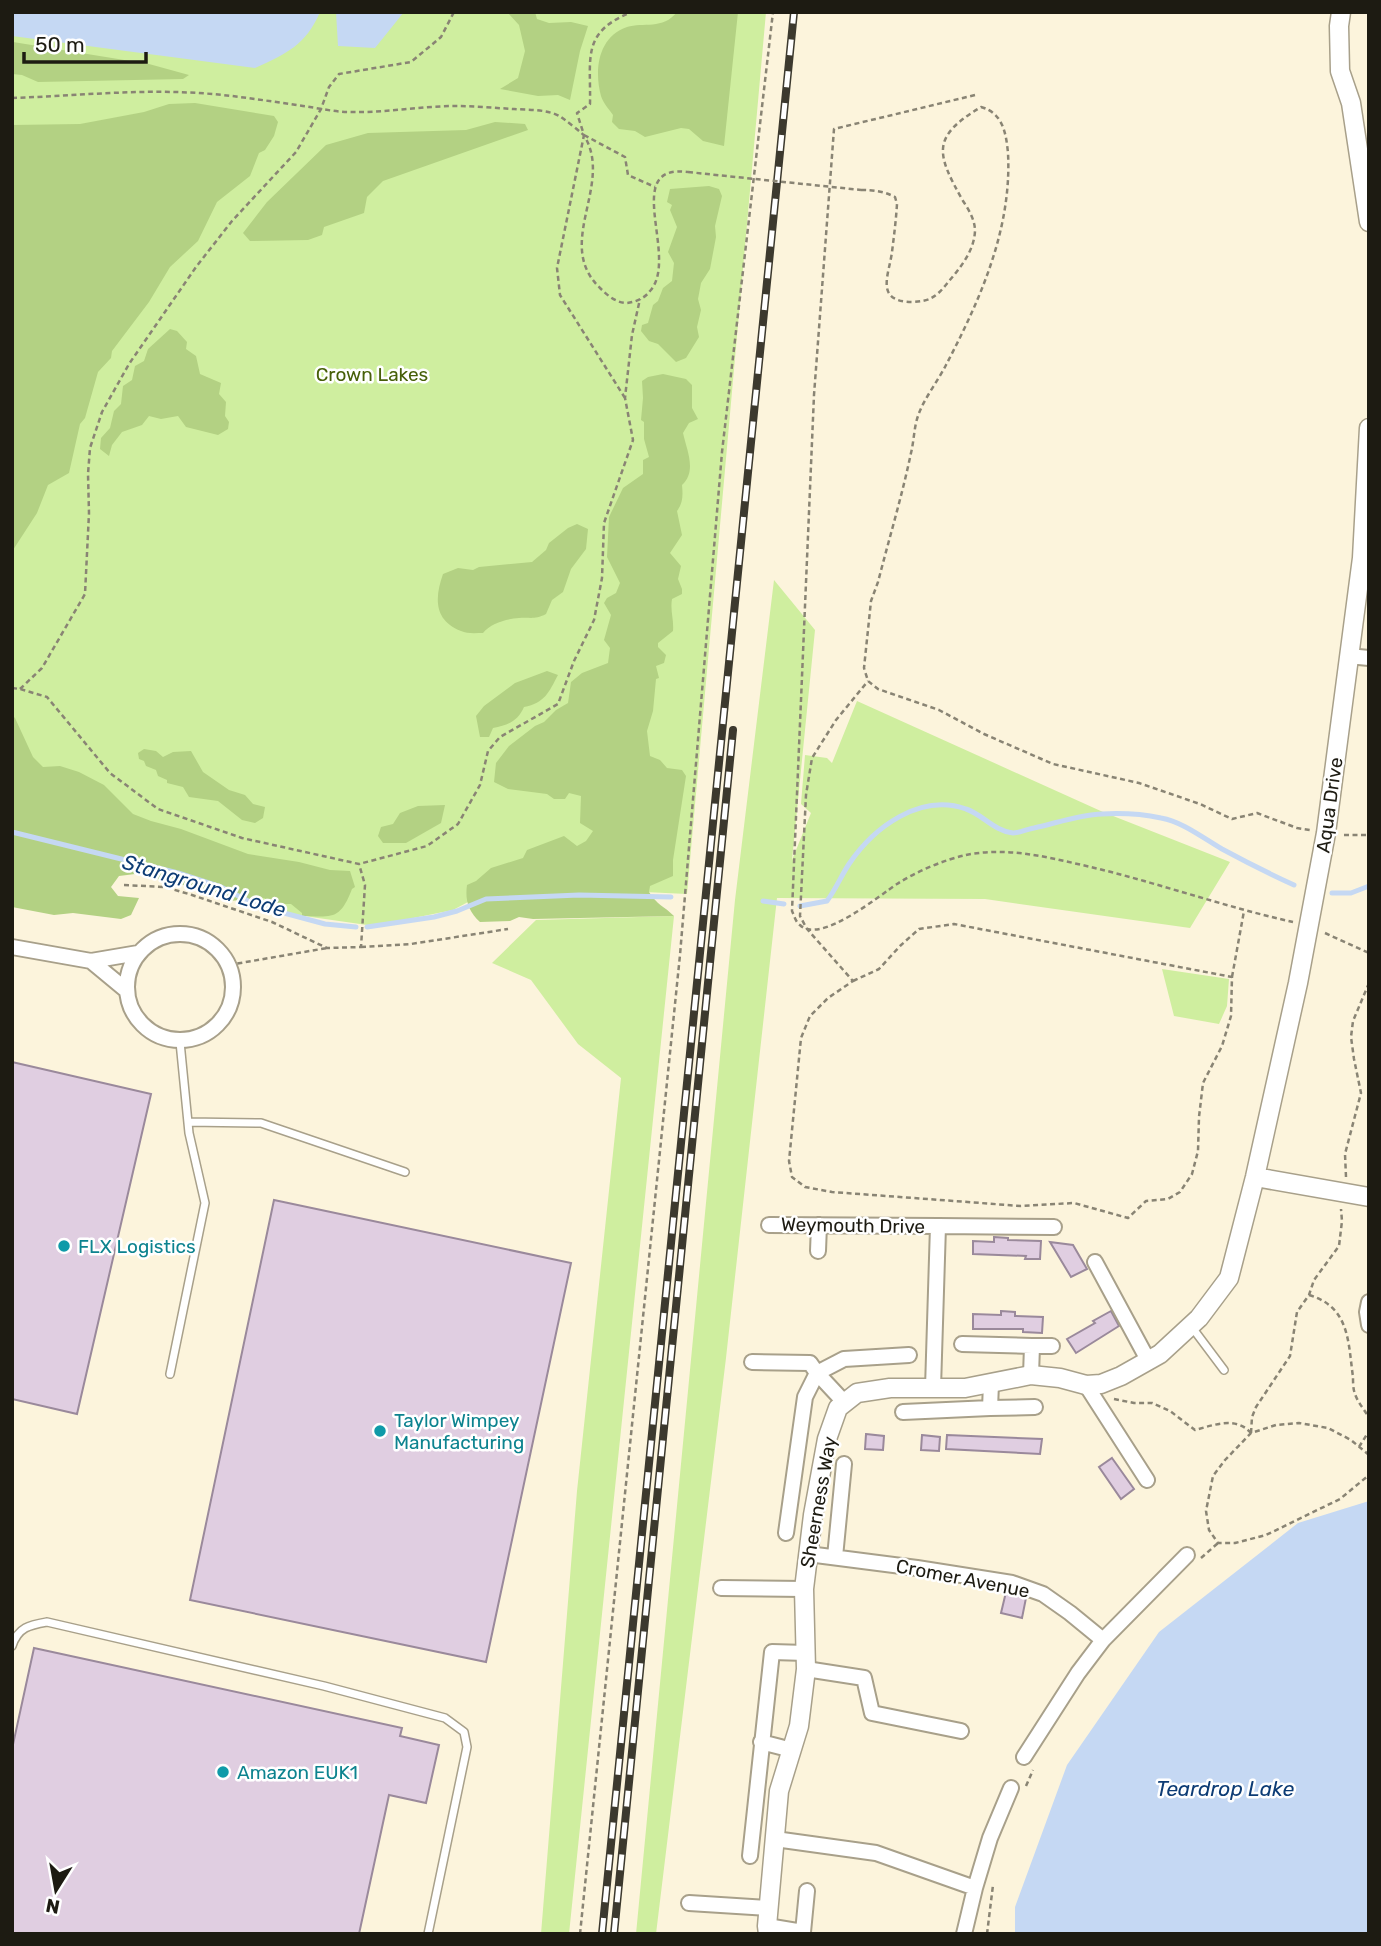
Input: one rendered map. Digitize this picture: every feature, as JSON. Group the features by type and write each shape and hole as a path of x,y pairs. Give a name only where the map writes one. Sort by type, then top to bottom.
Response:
{"street":[{"path":"1341,12 1340,71 1351,103 1369,222"},
{"name":"Aqua Drive","path":"1255,1177 1326,833 1348,656 1365,558 1369,426"},
{"path":"1348,656 1369,658"},
{"path":"187,934 212,944 229,965 234,991 226,1017 206,1035 180,1041 153,1035 134,1016 126,990 128,970 138,953 160,937 187,934"},
{"path":"12,947 91,961 138,953"},
{"path":"91,961 126,990"},
{"path":"752,1362 810,1363 845,1402 857,1393 890,1388 965,1388 1031,1375 1093,1384 1121,1376 1160,1354 1199,1318 1229,1278 1255,1177 1369,1197"},
{"name":"Weymouth Drive","path":"769,1224 1055,1227"},
{"path":"818,1251 819,1225"},
{"name":"Weymouth Drive","path":"933,1388 938,1226"},
{"path":"1095,1262 1148,1360"},
{"path":"1369,1302 1369,1325"},
{"path":"962,1344 1052,1346"},
{"path":"1031,1375 1032,1346"},
{"path":"786,1533 805,1397 817,1373 844,1360 909,1355"},
{"path":"990,1408 992,1384"},
{"path":"1093,1384 1147,1480"},
{"name":"Sheerness Way","path":"768,1923 779,1791 799,1726 806,1661 804,1589 813,1515 827,1439 838,1408 845,1402"},
{"path":"903,1412 1035,1407"},
{"name":"Sheerness Way","path":"835,1557 844,1464"},
{"name":"Cromer Avenue","path":"808,1554 1012,1583 1043,1594 1103,1640"},
{"path":"1029,1762 1077,1673 1103,1640 1193,1557"},
{"name":"Sheerness Way","path":"722,1588 804,1589"},
{"path":"750,1856 772,1652 864,1678 872,1713 961,1731"},
{"path":"761,1742 792,1749"},
{"path":"964,1934 990,1838 1017,1790"},
{"path":"775,1839 876,1853 975,1888"},
{"path":"689,1903 803,1932 807,1891"}],"lane":[{"path":"170,1374 205,1203 188,1122 180,1041"},
{"path":"188,1122 261,1123 405,1172"},
{"path":"1191,1326 1224,1370"},
{"path":"12,1646 13,1640 26,1626 47,1622 324,1686 445,1718 464,1732 467,1747 428,1934"}],"path":[{"path":"20,689 42,668 86,594 90,448 102,412 129,365 196,267 232,221 296,152 321,109 329,87 339,74 411,62 441,37 454,12"},
{"path":"632,12 617,18 602,29 591,46 590,104 577,113 593,161 581,236 581,255 587,271 598,286 611,298 626,303 640,299 652,290 659,276 654,187 659,177 676,171 877,190 895,197 897,204 886,284 890,294 896,299 905,302 928,301 936,296 958,270 971,248 975,233 970,212 946,168 942,152 943,140 951,128 981,107 991,109 1002,121 1009,169 1005,208 982,291 940,378 918,416 911,453 871,601 864,668 868,681 878,689 939,710 984,734 1053,764 1139,783 1200,804 1232,819 1257,813 1297,828 1353,836 1369,835"},
{"path":"579,1934 680,955 722,452 773,12"},
{"path":"12,98 153,91 200,93 352,113 454,106 531,110 559,116 584,135 625,157 628,175 654,187"},
{"path":"975,95 834,130 813,436 792,911 799,925 807,929 824,929 929,868 965,856 1007,851 1118,873 1244,911 1309,925 1369,953"},
{"path":"584,135 557,268 560,295 625,398"},
{"path":"12,688 47,697 110,773 158,809 242,838 359,864 427,846 458,824 480,785 488,751 500,737 558,704 574,661 594,620 602,579 604,523 633,440 625,398 632,335 640,299"},
{"path":"853,981 807,929 800,916 806,795 812,758 836,720 868,681"},
{"path":"359,864 365,885 361,947"},
{"path":"124,885 165,887 192,895 272,922 327,948"},
{"path":"1232,977 954,924 919,929 879,969 853,981 828,998 810,1016 801,1038 789,1161 792,1177 805,1187 832,1192 1021,1206 1074,1203 1128,1218 1146,1200 1168,1199 1180,1192 1192,1174 1198,1151 1203,1083 1222,1046 1231,1016 1232,977 1244,911"},
{"path":"229,965 327,948 411,944 508,929"},
{"path":"1251,1433 1256,1407 1290,1356 1297,1312 1309,1295 1314,1280 1339,1246 1342,1221 1339,1191 1346,1180 1345,1154 1361,1093 1351,1037 1353,1021 1369,983"},
{"path":"1309,1295 1332,1306 1344,1325 1355,1395 1369,1419"},
{"path":"1093,1384 1110,1398 1134,1403 1152,1403 1170,1411 1195,1430 1216,1423 1234,1423 1244,1426 1251,1433"},
{"path":"1218,1543 1209,1530 1206,1511 1213,1476 1251,1433 1276,1425 1299,1423 1328,1428 1351,1440 1369,1455"},
{"path":"1359,1447 1369,1431"},
{"path":"1193,1557 1218,1543 1235,1543 1266,1535 1340,1499 1369,1475"},
{"path":"1017,1790 1029,1762"},
{"path":"987,1934 993,1880"}],"green space":[{"name":"Crown Lakes","path":"12,12 766,12 687,894 581,889 483,894 453,910 374,926 276,912 223,879 12,838"},
{"path":"507,12 535,12 537,19 549,23 571,22 588,26 570,100 558,95 538,96 500,89 518,78 525,51 519,25"},
{"path":"677,12 738,12 724,146 703,141 689,129 681,128 645,137 635,131 619,129 612,122 613,115 601,96 598,76 600,55 610,38 627,27 666,21"},
{"path":"13,42 149,64 189,75 183,79 38,82 12,74"},
{"path":"195,103 274,116 278,122 274,136 265,150 259,153 250,176 217,202 198,241 170,267 149,302 112,351 111,358 98,372 85,418 80,424 69,473 48,485 37,513 12,555 12,125 80,124 144,112 169,104"},
{"path":"495,122 525,124 528,130 383,181 367,197 364,213 324,227 322,235 308,240 250,241 243,233 267,202 326,145 368,133 466,130"},
{"path":"709,186 719,189 722,196 710,269 701,283 698,299 701,310 697,327 699,337 686,358 676,362 658,344 649,341 641,331 642,325 648,323 653,305 658,301 663,288 672,281 674,263 668,252 677,227 670,210 672,205 667,202 670,189"},
{"path":"170,329 177,331 187,342 186,349 196,356 200,374 221,383 219,394 226,402 228,429 218,435 186,427 178,416 161,419 149,416 142,425 122,432 112,445 109,456 100,449 101,438 110,428 114,411 121,404 123,386 132,380 135,366 144,361 148,349"},
{"path":"663,374 686,379 692,385 692,408 698,419 689,423 683,433 690,467 687,479 682,485 682,499 677,511 682,535 670,553 681,566 678,579 682,594 672,599 673,631 658,643 658,647 666,655 664,663 656,666 659,678 656,679 653,711 647,731 650,756 660,760 667,768 682,770 686,776 673,876 650,886 649,892 674,916 519,917 510,921 480,922 468,905 467,885 491,868 523,858 527,850 564,836 577,846 586,841 593,831 580,823 581,796 569,793 565,799 554,799 547,794 508,789 494,782 496,763 509,746 568,703 571,682 582,673 608,663 610,648 604,640 611,615 604,603 616,593 620,583 607,557 609,517 623,488 643,474 643,460 649,457 644,439 644,422 641,420 642,381"},
{"path":"577,524 588,529 586,549 571,569 563,592 552,600 546,614 494,624 483,633 463,632 445,621 438,607 438,591 443,574 458,568 473,570 479,567 532,562 546,550 549,543"},
{"path":"774,580 815,630 792,860 811,813 801,804 805,755 827,758 832,763 857,701 1103,812 1230,862 1190,928 985,899 777,898 726,1358 656,1934 636,1934 735,900"},
{"path":"547,671 558,675 546,696 537,703 524,707 512,722 493,728 489,737 480,737 476,716 484,706 515,683"},
{"path":"12,715 33,757 43,767 60,766 104,785 133,814 248,854 330,870 350,871 355,887 339,911 321,917 302,916 291,904 274,904 264,898 229,901 218,893 135,874 119,876 111,887 118,896 139,898 131,915 121,919 73,913 54,915 12,907"},
{"path":"144,749 156,751 163,757 173,752 191,751 203,772 229,790 245,795 253,804 265,807 263,818 255,823 242,820 218,801 189,797 183,787 167,783 167,780 158,776 156,770 139,759 138,753"},
{"path":"445,805 441,823 406,843 383,843 378,836 381,827 393,824 400,813 418,806"},
{"path":"674,916 569,1934 541,1934 577,1491 621,1078 578,1044 531,980 492,963 536,920"},
{"path":"1162,969 1229,979 1227,1006 1219,1024 1174,1016"}],"water":[{"path":"12,12 320,12 301,41 255,68 12,36"},
{"path":"336,12 404,12 375,48 338,46"},
{"name":"Teardrop Lake","path":"1369,1501 1369,1934 1015,1934 1015,1907 1067,1765 1159,1632 1298,1523"}],"building":[{"name":"FLX Logistics","path":"12,1062 151,1094 77,1414 12,1399"},
{"name":"Taylor Wimpey Manufacturing","path":"274,1200 571,1263 486,1662 190,1600"},
{"path":"994,1237 1041,1241 1040,1259 973,1254 973,1241 994,1242"},
{"path":"1050,1242 1073,1245 1087,1269 1071,1277"},
{"path":"1001,1311 1015,1312 1015,1316 1043,1317 1042,1333 1023,1332 1023,1329 973,1329 973,1314 1001,1315"},
{"path":"1111,1311 1119,1326 1076,1353 1067,1339"},
{"path":"866,1434 884,1436 883,1450 865,1449"},
{"path":"922,1435 940,1437 939,1451 921,1450"},
{"path":"947,1435 1042,1439 1040,1454 946,1449"},
{"path":"1112,1458 1134,1489 1121,1499 1099,1467"},
{"path":"1006,1592 1026,1598 1022,1618 1001,1613"},
{"name":"Amazon EUK1","path":"34,1648 402,1728 400,1736 439,1745 426,1803 389,1795 359,1934 12,1934 12,1749"}],"waterway":[{"name":"Stanground Lode","path":"800,906 827,901 859,850 885,826 915,810 949,805 966,809 1000,829 1013,833 1093,815 1132,814 1161,818 1185,827 1231,854 1294,885"},
{"name":"Stanground Lode","path":"12,832 178,873 221,887 258,906 325,924 356,927"},
{"name":"Stanground Lode","path":"1332,893 1351,893 1369,886"},
{"name":"Stanground Lode","path":"367,927 434,917 486,899 579,895 671,897"},
{"path":"763,901 784,904"}],"railway":[{"path":"602,1934 794,12"},
{"path":"614,1934 733,730"}],"place":[{"name":"FLX Logistics","path":"64,1246"},
{"name":"Taylor Wimpey Manufacturing","path":"380,1431"},
{"name":"Amazon EUK1","path":"223,1772"}]}
